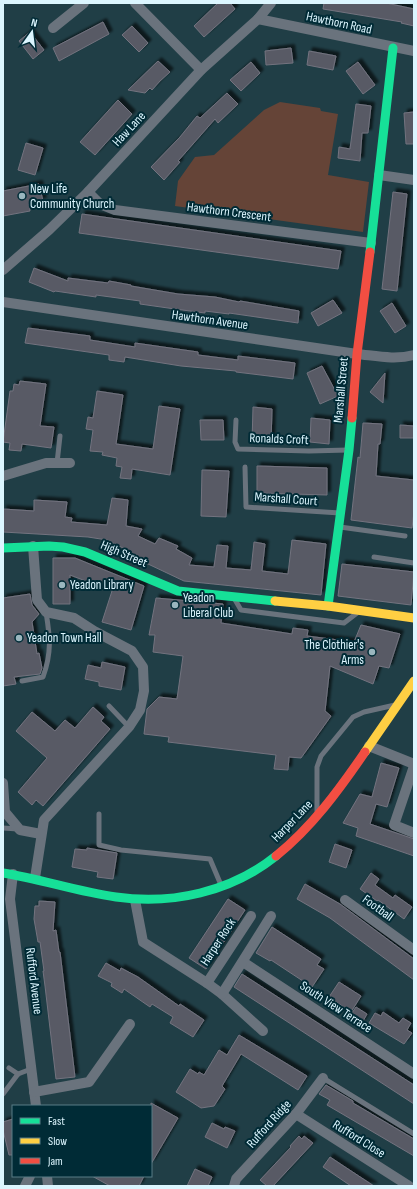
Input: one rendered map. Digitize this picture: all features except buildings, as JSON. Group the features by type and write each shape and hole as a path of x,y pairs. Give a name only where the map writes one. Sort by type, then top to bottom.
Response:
{"street":[{"path":"53,28 84,3"},
{"path":"135,3 201,70"},
{"name":"Haw Lane","path":"3,270 49,230 88,192 201,70 258,19 271,3"},
{"name":"Hawthorn Road","path":"258,19 393,48 414,51"},
{"name":"Marshall Street","path":"328,606 349,450 357,354 372,243 393,48"},
{"path":"379,175 414,180"},
{"name":"Hawthorn Crescent","path":"88,192 100,204 114,210 372,243"},
{"name":"Hawthorn Avenue","path":"3,302 357,354 396,358 414,355"},
{"path":"3,476 46,463 70,463"},
{"path":"33,546 37,600 46,612 74,618 94,631 132,651 142,667 144,691 140,710 129,727 44,820 34,878"},
{"name":"High Street","path":"3,548 33,546 63,547 85,552 178,591 328,606 414,618"},
{"name":"Harper Lane","path":"8,873 110,897 135,900 179,899 223,887 266,864 290,845 303,832 352,771 414,681"},
{"path":"369,746 414,765 394,825 414,833"},
{"path":"3,783 5,812 20,830 41,834"},
{"name":"Rufford Avenue","path":"8,873 36,1105"},
{"path":"135,900 143,942 222,994 263,1031"},
{"name":"Football","path":"345,900 414,950"},
{"name":"Harper Rock","path":"207,983 250,916"},
{"path":"222,994 271,916"},
{"name":"South View Terrace","path":"243,962 414,1074"},
{"path":"34,1092 89,1082 130,1024"},
{"name":"Rufford Ridge","path":"234,1186 236,1179 296,1114 323,1078"},
{"name":"Rufford Close","path":"296,1114 409,1186"},
{"path":"25,1186 30,1177"}],"lane":[{"name":"Ronalds Croft","path":"236,420 235,442 238,449 309,451 349,450"},
{"path":"57,463 60,436"},
{"name":"Marshall Court","path":"245,466 246,508 341,513"},
{"path":"339,526 405,536"},
{"path":"374,557 414,563"},
{"path":"234,597 241,610 344,623 361,610"},
{"path":"22,681 43,677 48,663 50,639 46,612"},
{"path":"317,816 317,767 321,756 353,717 364,712 398,704"},
{"path":"109,706 129,727"},
{"path":"99,814 99,845 121,850 210,859 223,887"},
{"path":"3,828 20,830"},
{"path":"9,1068 18,1074"},
{"path":"3,1094 18,1074 32,1069"},
{"path":"323,1078 414,1134"}],"shaded area":[{"path":"280,102 320,108 321,111 338,114 328,175 369,182 363,232 175,206 178,181 195,157 214,155 264,110"}],"traffic: fast":[{"path":"370,252 393,48"},
{"path":"328,606 352,418"},
{"path":"3,548 49,546 63,547 85,552 178,591 275,601"},
{"path":"3,873 102,895 137,899 158,899 200,893 220,887 240,879 276,856"}],"traffic: slow":[{"path":"275,601 328,606 414,618"},
{"path":"365,752 414,681"}],"traffic: jam":[{"path":"352,418 357,354 370,252"},
{"path":"276,856 313,820 365,752"}],"place":[{"name":"New Life Community Church","path":"22,196"},
{"name":"Yeadon Library","path":"62,585"},
{"name":"Yeadon Liberal Club","path":"175,605"},
{"name":"Yeadon Town Hall","path":"19,638"},
{"name":"The Clothier's Arms","path":"372,652"}]}
